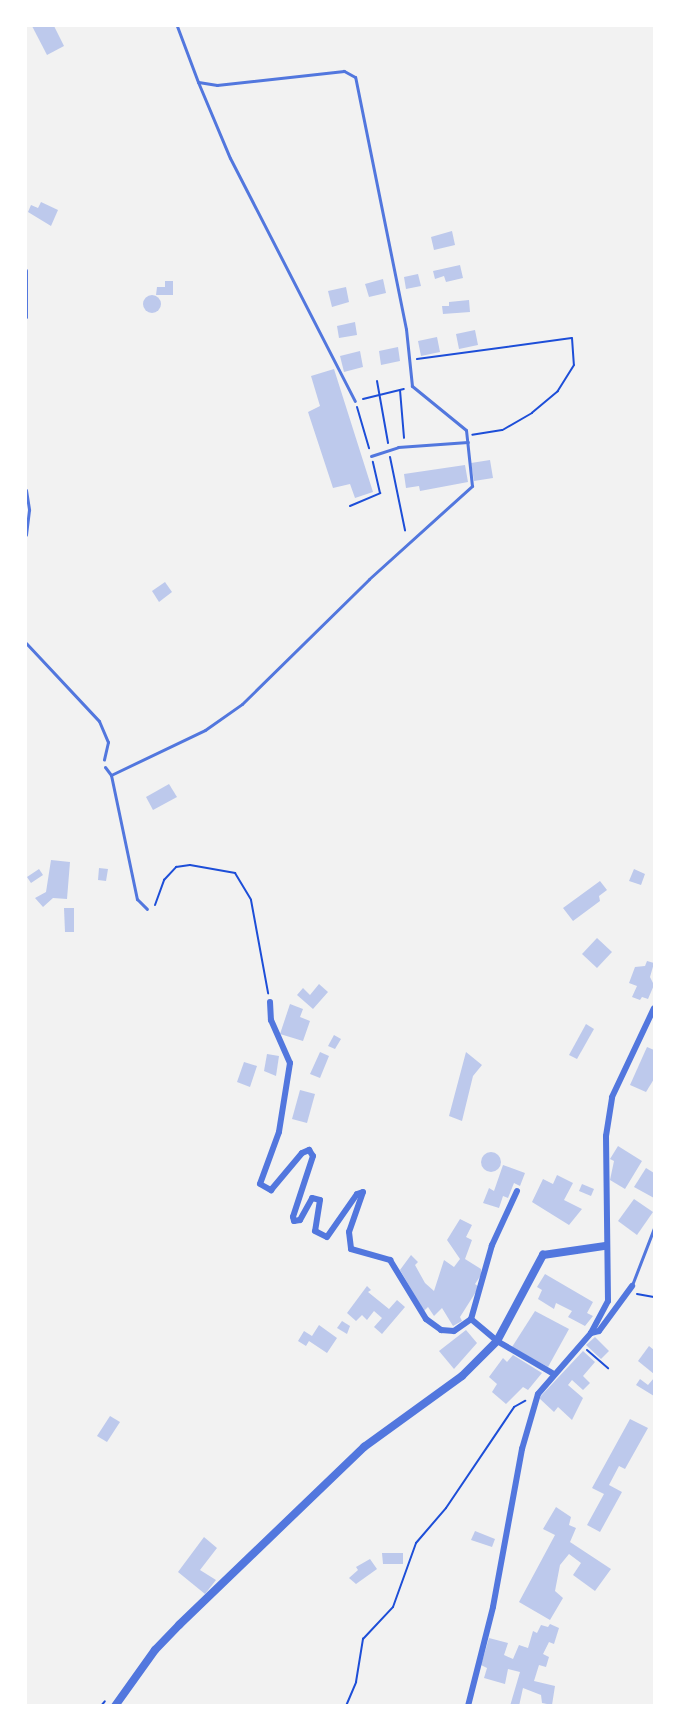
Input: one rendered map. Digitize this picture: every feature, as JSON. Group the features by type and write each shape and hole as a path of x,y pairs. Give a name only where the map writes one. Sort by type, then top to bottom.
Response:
{"street":[{"path":"270,1002 271,1020 290,1063 279,1132 260,1184 272,1190 302,1153 309,1150 313,1156 292,1216 294,1221 300,1220 312,1198 320,1200 315,1231 327,1237 362,1191 365,1195 349,1232 351,1249 390,1260 426,1319 441,1330 454,1331 471,1319 492,1245 517,1191"},
{"path":"468,1706 493,1607 522,1449 538,1394 552,1373 591,1333 608,1301 605,1246 606,1136 612,1097 654,1008"},
{"path":"115,1706 155,1650 179,1625 364,1447 462,1376 496,1341 543,1255 605,1246"},
{"path":"591,1333 599,1331 630,1290"},
{"path":"471,1319 496,1341 552,1373"}],"lane":[{"path":"177,26 230,158 355,401"},
{"path":"111,775 205,730 242,704 369,579 472,486 466,430 412,387 409,360 356,77 344,71 216,85 198,82"},
{"path":"26,270 26,317"},
{"path":"371,456 405,447 468,442"},
{"path":"26,490 29,510 26,535"},
{"path":"26,643 99,721 108,742 104,760"},
{"path":"105,767 111,775 136,899 147,909"},
{"path":"630,1290 654,1228"}],"path":[{"path":"409,360 572,338 574,365 558,391 532,413 502,430 467,436"},
{"path":"379,394 412,387"},
{"path":"400,390 405,447"},
{"path":"147,909 158,904 164,880 176,867 190,865 235,873 251,900 270,1002"},
{"path":"630,1290 654,1296"},
{"path":"580,1344 608,1368"},
{"path":"346,1706 358,1673 363,1639 393,1607 416,1543 446,1508 514,1407 538,1394"}],"building":[{"path":"32,26 54,26 64,46 47,55"},
{"path":"41,202 58,210 51,226 28,212 31,205 38,208"},
{"path":"452,231 455,245 434,250 431,237"},
{"path":"460,265 463,278 446,282 444,276 435,279 433,271"},
{"path":"418,274 421,286 406,289 404,277"},
{"path":"383,279 386,293 369,297 365,284"},
{"path":"165,281 173,281 173,295 156,295 157,287 165,287"},
{"path":"346,287 349,302 332,307 328,291"},
{"path":"148,295 156,295 161,300 159,311 148,313 143,308 143,300"},
{"path":"469,300 470,312 443,314 442,306 449,306 449,302"},
{"path":"355,322 357,335 339,338 337,326"},
{"path":"475,330 478,345 459,349 456,334"},
{"path":"437,337 440,352 421,356 418,341"},
{"path":"398,347 400,361 381,365 379,351"},
{"path":"360,351 363,367 344,372 340,356"},
{"path":"334,369 373,492 355,498 350,484 333,488 308,412 320,406 311,376"},
{"path":"490,460 493,478 474,481 471,463"},
{"path":"465,465 468,482 420,491 419,486 406,488 404,474"},
{"path":"165,582 172,592 159,602 152,591"},
{"path":"169,784 177,797 153,810 146,797"},
{"path":"51,860 70,862 67,899 53,898 43,907 35,898 46,892"},
{"path":"99,868 108,869 106,881 98,880"},
{"path":"39,869 43,875 31,883 27,877"},
{"path":"634,869 645,874 641,885 629,881"},
{"path":"600,881 607,890 599,896 600,901 573,921 563,908"},
{"path":"64,908 74,908 74,932 65,932"},
{"path":"597,938 612,952 597,968 582,954"},
{"path":"647,961 654,963 650,977 654,985 648,999 642,997 640,1000 632,997 637,986 629,983 635,967 645,966"},
{"path":"319,984 328,992 313,1009 297,995 303,988 310,995"},
{"path":"290,1004 303,1009 300,1017 310,1021 303,1041 280,1034"},
{"path":"586,1024 594,1029 577,1059 569,1055"},
{"path":"334,1035 341,1039 335,1049 328,1046"},
{"path":"647,1047 654,1050 654,1079 646,1092 630,1085"},
{"path":"320,1052 329,1056 320,1078 310,1074"},
{"path":"466,1052 482,1065 473,1076 462,1121 449,1116"},
{"path":"267,1054 279,1056 276,1076 264,1071"},
{"path":"244,1062 257,1066 250,1087 237,1082"},
{"path":"300,1090 315,1094 307,1123 292,1119"},
{"path":"618,1146 642,1161 625,1189 610,1180 614,1161 610,1159"},
{"path":"491,1152 498,1155 501,1162 498,1169 491,1172 484,1169 481,1162 484,1155"},
{"path":"503,1165 525,1173 520,1186 514,1183 508,1198 503,1196 499,1208 483,1203 489,1188 494,1191"},
{"path":"646,1168 654,1173 654,1198 634,1187"},
{"path":"557,1175 573,1183 564,1200 582,1209 569,1225 532,1202 543,1179 553,1184"},
{"path":"582,1184 594,1189 591,1196 579,1191"},
{"path":"634,1199 653,1212 637,1235 618,1221"},
{"path":"460,1219 472,1225 466,1237 472,1240 465,1259 481,1269 481,1275 475,1284 479,1287 460,1317 462,1321 453,1326 442,1308 434,1316 428,1307 424,1311 400,1270 411,1255 418,1262 415,1265 425,1283 434,1291 444,1260 454,1267 460,1259 447,1240"},
{"path":"545,1274 593,1302 587,1313 593,1316 585,1326 568,1317 572,1311 556,1303 554,1309 538,1299 542,1290 537,1287"},
{"path":"367,1286 371,1290 368,1292 389,1309 397,1300 405,1307 382,1334 374,1327 382,1318 374,1311 367,1320 362,1315 356,1321 347,1313"},
{"path":"535,1311 569,1329 548,1367 512,1347"},
{"path":"342,1321 350,1326 347,1334 337,1328"},
{"path":"319,1325 337,1338 327,1353 309,1341 306,1346 298,1341 304,1331 312,1336"},
{"path":"466,1330 477,1343 454,1369 439,1351"},
{"path":"595,1337 609,1351 601,1359 586,1345"},
{"path":"649,1346 654,1350 654,1374 638,1361"},
{"path":"583,1351 595,1362 583,1376 590,1383 583,1390 572,1380 568,1385 583,1398 572,1420 558,1407 554,1412 539,1398"},
{"path":"513,1355 542,1373 528,1390 523,1387 506,1404 492,1392 497,1384 489,1377 503,1358 507,1362"},
{"path":"654,1378 654,1396 636,1385 640,1379 648,1385"},
{"path":"110,1416 120,1422 107,1442 97,1436"},
{"path":"630,1419 648,1428 625,1469 619,1466 609,1485 622,1492 600,1532 587,1525 604,1494 592,1488"},
{"path":"556,1507 571,1517 569,1525 576,1528 570,1542 611,1569 595,1591 573,1575 581,1563 569,1554 560,1565 555,1591 563,1598 550,1620 519,1602 555,1535 543,1529"},
{"path":"475,1531 495,1539 492,1547 471,1540"},
{"path":"204,1537 217,1548 200,1570 216,1580 205,1594 178,1572"},
{"path":"382,1553 403,1553 403,1564 383,1564"},
{"path":"370,1559 377,1569 356,1584 349,1578 358,1570 356,1567"},
{"path":"550,1624 559,1628 554,1644 549,1642 543,1654 549,1657 546,1667 539,1665 534,1681 555,1686 552,1705 542,1703 541,1695 523,1688 519,1706 510,1706 520,1672 508,1669 505,1684 484,1678 487,1668 481,1665 489,1638 508,1643 504,1655 513,1659 519,1645 528,1648 533,1631 537,1633 541,1625 548,1627"}]}
